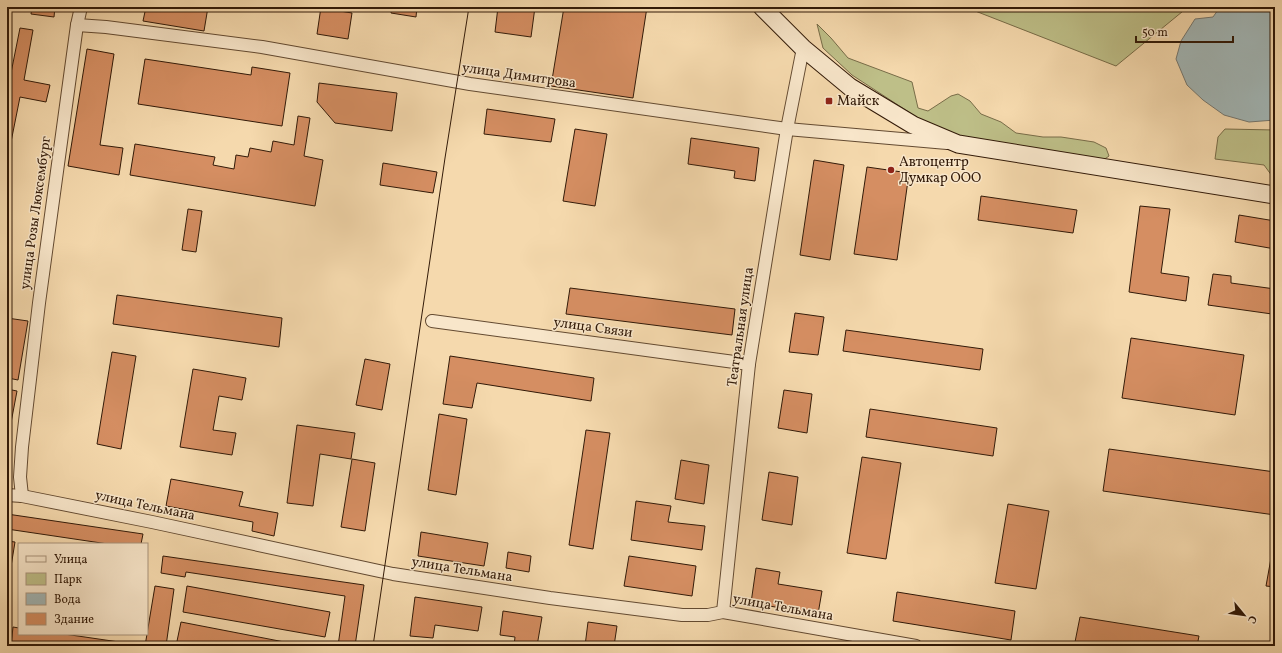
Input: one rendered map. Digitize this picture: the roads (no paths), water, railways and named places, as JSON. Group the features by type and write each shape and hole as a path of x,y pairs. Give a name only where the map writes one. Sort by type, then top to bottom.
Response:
{"street":[{"name":"улица Розы Люксембург","path":"22,496 20,477 22,447 40,295 77,25 81,7"},
{"path":"762,7 803,48 850,87 913,125 958,144 1275,195"},
{"name":"улица Димитрова","path":"77,25 106,27 262,47 470,84 787,129 958,144"},
{"name":"Театральная улица","path":"722,612 749,364 787,129 803,48"},
{"name":"улица Связи","path":"432,321 749,364"},
{"name":"улица Тельмана","path":"7,495 22,496 152,522 393,574 550,598 682,615 708,615 722,612 916,646"}],"water":[{"path":"1220,7 1275,7 1275,120 1249,122 1224,115 1203,100 1187,85 1176,59 1181,41 1195,19 1213,17"}],"tram line":[{"path":"373,646 445,158 469,7"}],"place":[{"name":"Майск","path":"829,101"},
{"name":"Автоцентр Думкар ООО","path":"891,170"}]}
